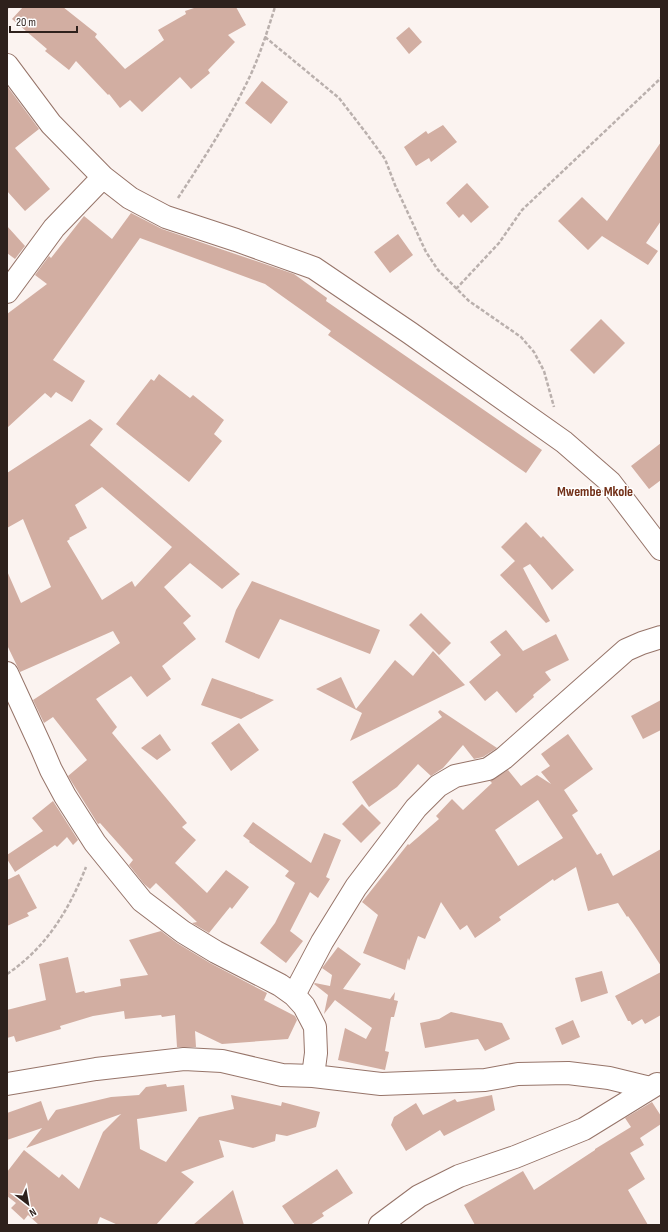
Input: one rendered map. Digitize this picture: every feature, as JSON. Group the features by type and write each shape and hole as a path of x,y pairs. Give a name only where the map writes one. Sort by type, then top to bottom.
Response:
{"street":[{"path":"7,65 51,124 103,177 130,198 166,217 314,268 410,333 564,442 610,482 661,549"},
{"path":"7,292 54,228 103,177"},
{"path":"294,995 322,942 356,887 416,808 438,786 455,776 488,769 504,758 626,650 642,642 661,637"},
{"path":"7,673 51,770 65,796 95,843 142,901 183,932 216,952 280,985 294,995 304,1006 315,1027 316,1053 313,1076"},
{"path":"7,1084 96,1068 184,1059 222,1062 282,1074 381,1084 485,1080 518,1074 568,1073 656,1084"},
{"path":"380,1225 419,1196 459,1176 515,1157 584,1129 656,1084"}],"path":[{"path":"166,217 197,169 252,73 275,7"},
{"path":"265,37 339,98 366,133 385,159 395,185 426,252 438,270 469,301 521,337 534,352 544,371 564,442"},
{"path":"456,288 499,243 522,210 661,78"},
{"path":"7,974 41,945 58,925 81,880 95,843"}],"building":[{"path":"23,7 63,7 97,34 95,37 125,69 164,40 158,30 186,14 185,11 197,7 236,7 246,25 228,35 235,42 208,70 210,73 191,89 180,77 142,112 130,100 120,108 109,94 108,95 76,61 69,70 45,51 47,49 12,19"},
{"path":"409,27 422,42 409,54 396,38"},
{"path":"262,81 288,102 271,124 245,103"},
{"path":"7,86 39,129 15,148 50,189 25,211 7,191"},
{"path":"443,125 457,142 431,162 429,158 416,166 404,147 426,131 428,134"},
{"path":"661,142 661,221 646,243 658,251 648,265 602,236 588,250 558,221 582,197 607,221"},
{"path":"467,183 489,207 471,223 463,214 459,218 446,203"},
{"path":"131,213 162,229 294,274 327,298 326,301 542,450 526,473 328,335 331,331 265,284 140,238 53,360 85,381 72,402 56,392 51,398 45,393 7,428 7,314 47,284 35,275 49,256 51,258 84,216 112,239"},
{"path":"7,226 25,246 15,259 7,253"},
{"path":"398,234 413,255 390,273 374,252"},
{"path":"601,319 625,343 594,374 570,350"},
{"path":"159,374 190,398 193,395 224,420 214,434 222,441 189,482 116,424 151,379 154,381"},
{"path":"90,419 103,429 90,445 240,574 222,589 190,563 164,587 191,616 183,623 196,639 162,666 171,679 147,697 131,676 96,699 117,727 112,733 187,823 182,827 196,840 175,863 207,893 226,870 249,887 232,909 230,907 209,933 192,923 197,922 156,883 150,889 144,884 129,865 133,860 100,823 98,824 68,776 87,760 53,717 44,723 33,700 120,643 113,631 20,672 7,645 7,571 21,603 51,587 23,519 7,528 7,473","holes":["102,487 172,547 135,587 132,581 102,600 67,541 70,539 69,538 87,528 75,505"]},
{"path":"661,443 661,480 649,489 631,466"},
{"path":"526,522 541,538 543,536 574,570 552,590 530,564 523,568 550,621 546,623 500,575 515,561 501,547"},
{"path":"252,581 380,630 370,654 280,619 259,659 225,642 236,610"},
{"path":"421,613 451,643 439,655 409,625"},
{"path":"506,630 523,651 556,634 569,660 545,672 551,680 533,695 534,697 516,713 497,691 485,701 469,682 501,655 490,642"},
{"path":"433,651 465,685 350,741 362,713 316,689 341,677 356,709 395,660 413,676"},
{"path":"212,678 274,700 241,719 201,705"},
{"path":"661,700 661,730 643,739 631,716"},
{"path":"440,710 497,748 483,757 474,759 463,745 443,768 431,776 418,764 397,787 369,807 352,782 442,717 438,712"},
{"path":"239,723 259,750 231,771 211,743"},
{"path":"160,734 171,750 157,760 141,748"},
{"path":"568,734 593,769 564,790 578,811 572,815 597,855 601,853 613,876 661,849 661,966 618,903 588,911 576,867 554,881 553,879 499,917 501,920 475,938 467,925 460,930 441,902 425,939 418,936 409,961 408,958 405,970 363,953 378,915 362,902 408,844 409,845 439,819 436,816 452,799 463,810 492,783 490,781 508,770 521,786 537,775 551,784 541,772 550,766 541,754","holes":["538,800 563,838 518,866 495,830"]},
{"path":"53,801 78,840 73,845 67,837 57,847 55,845 15,872 7,859 7,855 43,831 32,818"},
{"path":"362,804 381,823 361,843 342,824"},
{"path":"253,822 311,863 324,833 341,840 326,877 330,879 318,898 310,892 290,931 303,941 286,963 260,943 275,923 295,883 285,876 289,871 243,836"},
{"path":"19,874 37,908 27,913 29,916 7,926 7,880"},
{"path":"161,931 177,943 210,963 267,993 264,1000 295,1016 297,1020 288,1039 222,1044 195,1031 196,1047 177,1047 175,1015 125,1019 124,1011 93,1016 60,1026 61,1029 16,1042 14,1036 7,1038 7,1010 46,1000 39,964 68,957 76,993 84,991 85,993 121,986 120,979 148,975 129,940"},
{"path":"338,947 361,964 343,989 390,999 395,992 394,1000 398,1001 394,1017 391,1017 385,1051 389,1052 385,1070 338,1060 345,1028 366,1039 372,1028 335,1000 324,1014 328,995 314,984 330,986 332,975 322,968"},
{"path":"602,971 608,993 581,1002 575,978"},
{"path":"661,972 661,1015 645,1024 642,1019 632,1025 630,1021 628,1021 615,996"},
{"path":"451,1012 502,1023 510,1039 485,1051 478,1039 425,1048 420,1023 439,1019"},
{"path":"573,1020 580,1037 562,1045 555,1028"},
{"path":"166,1084 167,1087 184,1085 187,1111 137,1119 140,1149 166,1162 199,1117 234,1109 231,1095 281,1106 282,1102 320,1112 316,1127 287,1136 276,1134 275,1141 253,1148 219,1140 224,1157 181,1172 194,1182 156,1225 118,1225 100,1217 97,1225 39,1225 28,1215 24,1220 11,1208 16,1203 7,1196 7,1172 24,1150 59,1178 62,1174 79,1189 103,1132 121,1114 26,1148 42,1128 7,1140 7,1113 41,1101 48,1121 56,1110 111,1097 139,1095 146,1087"},
{"path":"492,1095 495,1110 444,1136 440,1130 406,1151 391,1125 394,1117 416,1103 423,1115 455,1099 457,1102"},
{"path":"652,1102 661,1116 661,1124 640,1138 644,1145 630,1153 645,1179 628,1190 648,1225 475,1225 464,1205 523,1171 534,1190 631,1127 625,1118"},
{"path":"337,1169 353,1193 322,1213 324,1216 310,1225 295,1225 282,1206"},
{"path":"233,1190 244,1225 193,1225"}],"district":[{"name":"Mwembe Mkole","path":"595,491"}]}
